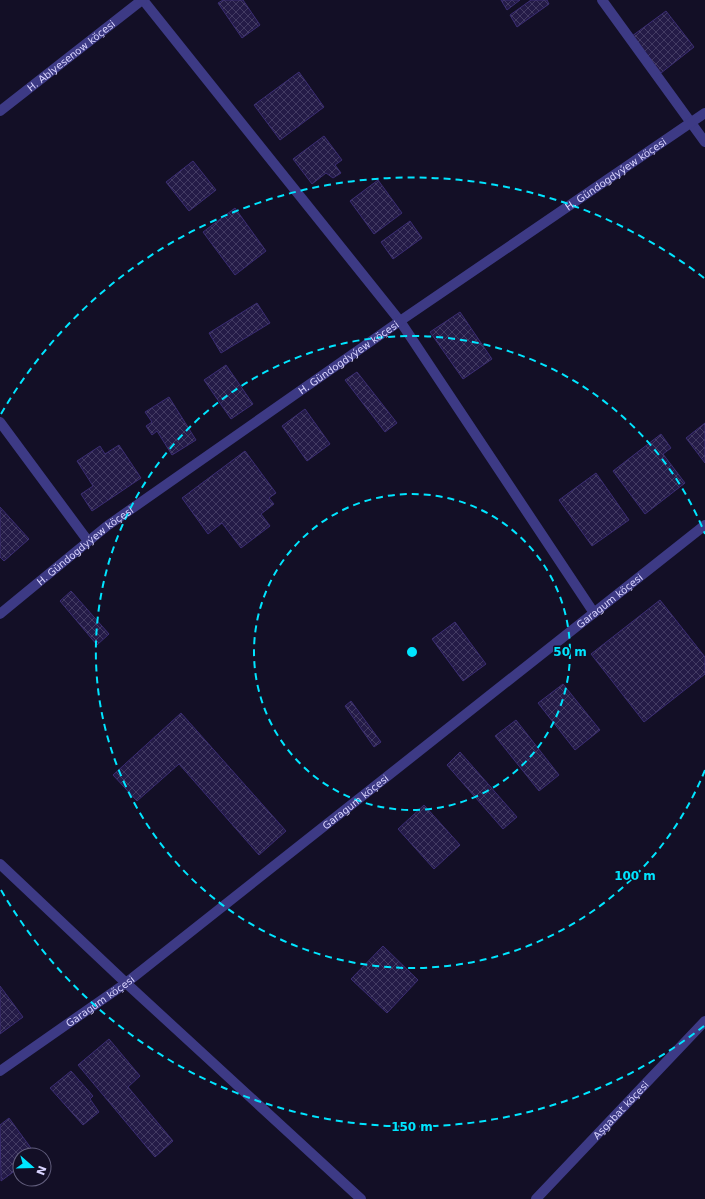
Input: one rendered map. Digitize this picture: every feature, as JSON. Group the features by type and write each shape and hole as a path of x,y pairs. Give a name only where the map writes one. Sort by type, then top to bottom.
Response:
{"street":[{"name":"H. Ablyesenow köçesi","path":"0,111 142,0"},
{"path":"142,0 400,321 594,613"},
{"path":"602,0 705,142"},
{"name":"H. Gündogdyýew köçesi","path":"0,614 113,522 400,321 705,113"},
{"path":"0,422 88,541"},
{"name":"Garagum köçesi","path":"0,1071 126,983 705,525"},
{"path":"0,864 126,983 361,1199"},
{"name":"Aşgabat köçesi","path":"536,1199 705,1021"}],"building":[{"path":"223,0 243,0 260,25 242,38 218,3"},
{"path":"501,0 520,0 507,10"},
{"path":"531,0 547,0 549,4 517,27 510,15"},
{"path":"666,11 694,47 661,73 632,36"},
{"path":"299,72 324,107 280,140 254,105"},
{"path":"324,136 342,160 335,165 341,173 333,178 326,173 312,184 293,159"},
{"path":"193,161 216,190 189,211 166,182"},
{"path":"378,180 402,213 374,234 350,201"},
{"path":"235,208 266,251 235,275 203,232"},
{"path":"410,221 422,238 393,259 381,242"},
{"path":"257,303 270,323 221,353 209,333"},
{"path":"460,312 492,359 463,379 430,332"},
{"path":"226,365 253,404 231,419 204,380"},
{"path":"357,372 397,423 385,432 345,380"},
{"path":"169,397 196,440 172,455 157,431 152,435 146,426 152,422 145,412"},
{"path":"305,409 330,444 307,461 282,426"},
{"path":"705,423 705,463 686,438"},
{"path":"661,434 671,448 663,454 685,483 645,514 613,471"},
{"path":"119,445 141,478 92,511 81,494 93,486 77,461 100,446 105,454"},
{"path":"245,451 276,493 269,498 274,504 261,514 270,526 241,548 222,523 208,534 182,498"},
{"path":"596,473 629,520 592,546 559,500"},
{"path":"0,507 29,539 4,561 0,557"},
{"path":"71,591 109,634 97,645 60,601"},
{"path":"660,600 705,657 705,674 644,722 591,654"},
{"path":"455,622 486,664 463,681 432,639"},
{"path":"563,684 600,730 575,750 538,703"},
{"path":"351,701 381,742 374,747 345,706"},
{"path":"181,713 286,831 259,855 179,764 137,801 113,775"},
{"path":"516,720 559,775 539,791 495,736"},
{"path":"460,752 517,817 503,829 447,765"},
{"path":"424,805 460,845 434,869 398,829"},
{"path":"383,946 418,980 387,1013 351,979"},
{"path":"0,986 23,1017 0,1034"},
{"path":"109,1039 140,1076 128,1087 173,1141 155,1157 78,1065"},
{"path":"71,1071 93,1096 90,1099 99,1112 83,1125 50,1088"},
{"path":"9,1118 30,1147 12,1147 12,1173 1,1181 0,1125"}]}
